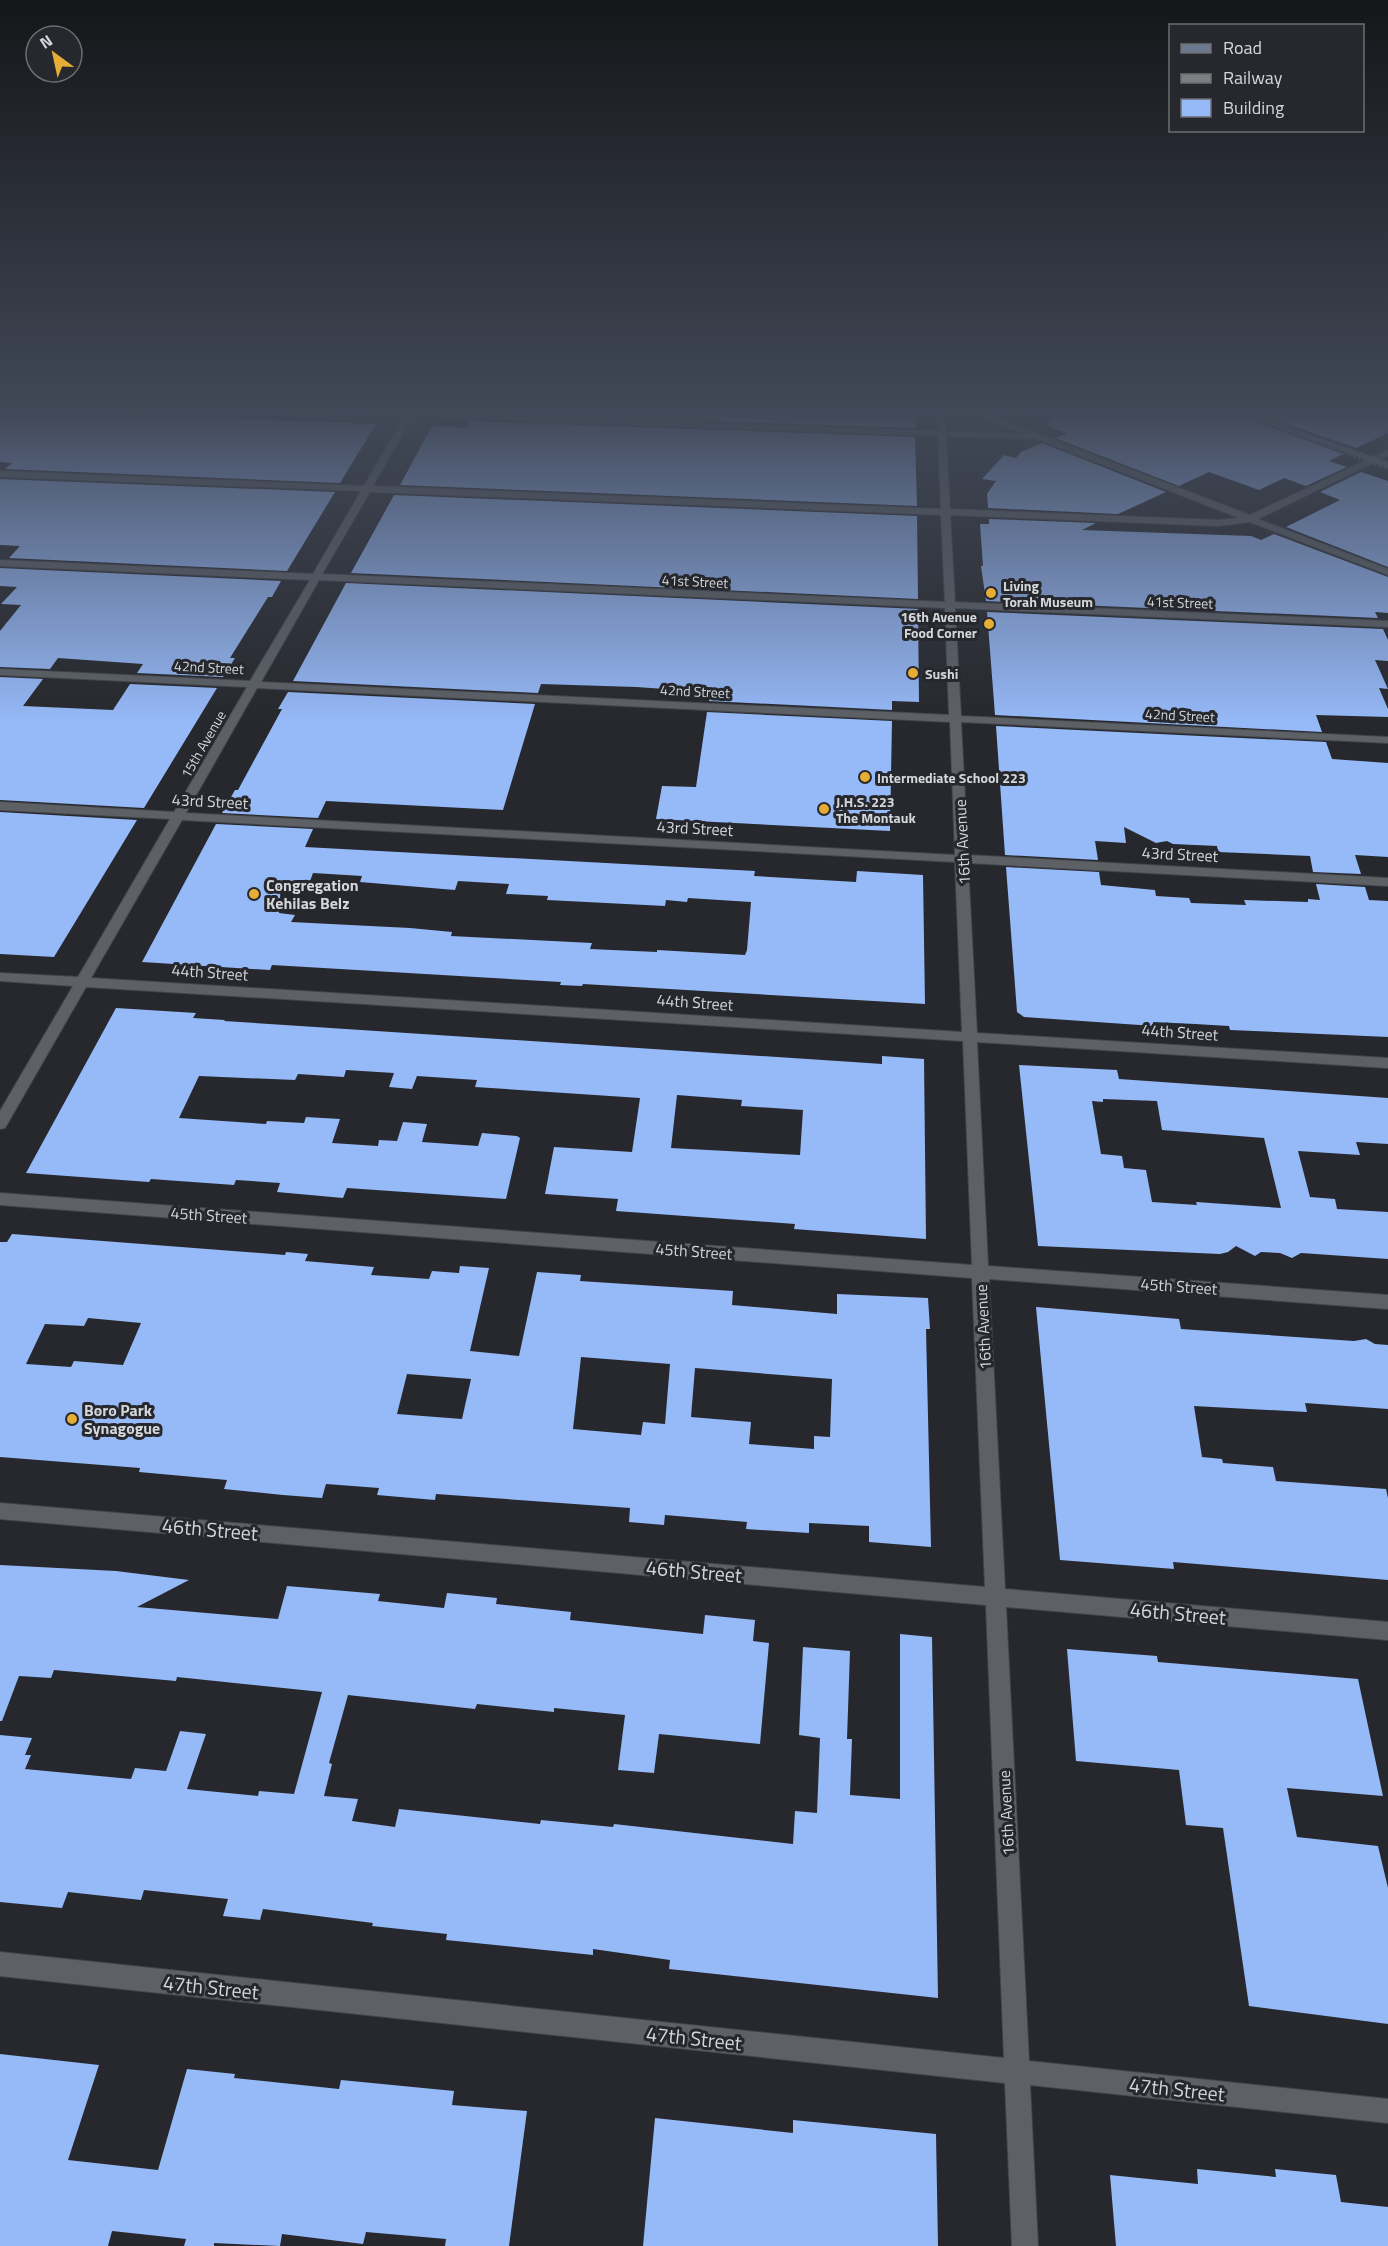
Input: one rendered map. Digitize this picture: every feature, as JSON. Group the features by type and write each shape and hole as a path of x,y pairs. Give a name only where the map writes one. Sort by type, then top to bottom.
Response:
{"street":[{"name":"15th Avenue","path":"0,1124 354,514"},
{"name":"16th Avenue","path":"947,514 1025,2246"},
{"path":"969,514 1218,523 1250,519 1261,514"},
{"path":"1237,514 1388,572"},
{"name":"41st Street","path":"0,563 1388,624"},
{"name":"42nd Street","path":"0,672 1388,740"},
{"name":"43rd Street","path":"0,806 1388,882"},
{"name":"44th Street","path":"0,976 1388,1063"},
{"name":"45th Street","path":"0,1199 1388,1302"},
{"name":"46th Street","path":"0,1511 1388,1631"},
{"name":"47th Street","path":"0,1964 1388,2111"}],"building":[{"path":"0,514 322,514 287,571 9,558 20,546 0,545"},
{"path":"384,514 863,514 917,516 918,599 351,573"},
{"path":"1312,514 1388,514 1388,567 1286,527"},
{"path":"989,519 1096,523 1082,530 1251,536 1261,540 1274,534 1388,577 1388,613 1375,612 1378,618 986,601 981,566 983,566 980,524 989,524"},
{"path":"0,568 281,581 272,597 268,597 230,658 235,658 223,677 137,673 143,664 58,658 50,669 0,667 0,631 21,605 1,604 17,587 0,586"},
{"path":"346,583 918,609 919,702 892,701 892,710 709,701 710,692 636,687 541,684 538,693 293,681"},
{"path":"987,612 1383,629 1388,640 1388,661 1375,660 1388,689 1379,688 1388,709 1388,717 1316,715 1322,732 995,715"},
{"path":"0,677 43,679 23,706 113,710 130,684 217,688 144,808 0,800"},
{"path":"288,692 535,704 503,810 326,801 318,818 222,813 235,790 238,790 282,709 278,709"},
{"name":"Intermediate School 223","path":"707,712 892,721 890,831 656,819 662,786 696,787"},
{"path":"996,726 1326,742 1332,759 1388,763 1388,857 1355,855 1361,874 1313,872 1310,856 1218,852 1217,846 1173,844 1167,841 1156,843 1124,827 1126,843 1095,841 1098,860 1005,855"},
{"path":"0,812 137,820 54,957 0,954"},
{"path":"216,824 313,829 305,847 755,871 754,876 856,882 857,871 923,875 925,1004 583,984 582,986 560,985 561,982 272,965 270,970 142,962","holes":["313,873 362,876 360,882 455,890 458,881 509,884 506,894 548,896 547,900 665,906 666,900 687,902 688,898 751,902 747,950 745,955 590,949 592,943 451,936 452,932 410,928 291,922 295,915 279,913 281,883 309,884"]},
{"path":"1006,867 1099,872 1101,885 1155,890 1156,896 1189,898 1191,903 1246,905 1244,900 1308,902 1308,899 1320,900 1316,884 1365,887 1369,900 1388,901 1388,1037 1230,1030 1229,1026 1195,1024 1153,1022 1154,1026 1024,1017 1017,1012"},
{"path":"116,1008 196,1013 193,1018 224,1021 882,1064 882,1056 924,1059 926,1239 794,1229 795,1224 616,1211 618,1199 545,1194 554,1147 632,1152 640,1098 475,1087 477,1080 417,1076 412,1089 389,1087 394,1073 346,1070 344,1077 298,1074 295,1080 199,1076 179,1118 266,1124 267,1121 304,1123 306,1117 340,1119 332,1143 378,1146 379,1140 397,1141 403,1122 427,1124 422,1142 478,1146 482,1133 517,1136 520,1138 506,1199 347,1188 343,1198 277,1192 280,1183 236,1180 234,1185 151,1179 149,1182 26,1173","holes":["677,1095 742,1100 741,1106 803,1110 800,1155 671,1148"]},
{"path":"1019,1065 1117,1070 1119,1079 1388,1098 1388,1144 1356,1142 1360,1155 1298,1151 1310,1197 1335,1199 1337,1209 1388,1212 1388,1259 1301,1253 1292,1258 1280,1253 1261,1252 1255,1256 1236,1246 1220,1254 1038,1246","holes":["1103,1099 1157,1101 1162,1130 1264,1138 1281,1208 1196,1202 1197,1205 1152,1202 1146,1170 1124,1168 1122,1156 1101,1154 1092,1101 1103,1102"]},
{"path":"12,1234 285,1255 286,1252 308,1254 305,1261 374,1267 371,1275 429,1279 432,1271 459,1273 460,1266 489,1268 470,1351 519,1356 537,1272 581,1275 580,1281 733,1291 732,1305 837,1314 837,1294 928,1298 930,1329 926,1329 931,1547 869,1542 869,1526 809,1523 809,1533 746,1529 747,1522 665,1515 664,1525 629,1522 630,1508 436,1494 435,1500 377,1495 379,1488 326,1484 322,1498 283,1495 224,1489 227,1480 139,1472 140,1468 0,1457 0,1242 7,1242","holes":["88,1318 141,1323 123,1365 74,1361 71,1367 26,1364 45,1324 84,1326","581,1357 670,1364 665,1424 643,1422 641,1435 573,1429","695,1368 832,1379 830,1437 814,1436 814,1449 749,1444 751,1422 691,1417","407,1374 471,1379 462,1419 397,1414"]},
{"path":"1036,1307 1179,1319 1181,1329 1354,1341 1366,1339 1375,1344 1388,1345 1388,1409 1305,1403 1307,1412 1194,1406 1202,1457 1222,1459 1223,1463 1273,1467 1276,1481 1386,1489 1388,1498 1388,1580 1173,1562 1174,1569 1060,1560"},
{"path":"0,1565 116,1571 189,1580 137,1607 278,1619 287,1586 380,1594 378,1601 444,1608 447,1593 497,1598 496,1604 571,1612 570,1620 703,1634 705,1615 755,1620 753,1641 769,1643 760,1744 659,1734 654,1773 618,1770 625,1715 554,1708 554,1712 477,1704 475,1709 348,1695 329,1763 332,1764 324,1796 358,1799 352,1821 395,1827 399,1809 540,1824 541,1820 613,1827 614,1824 793,1844 795,1811 817,1813 820,1738 799,1735 803,1647 850,1651 847,1739 852,1739 850,1795 900,1799 900,1634 932,1637 938,1998 669,1969 670,1960 593,1949 593,1955 446,1940 447,1934 372,1926 373,1923 263,1909 260,1920 223,1916 228,1899 144,1890 141,1900 68,1892 62,1908 0,1902 0,1735 32,1738 25,1755 31,1755 25,1769 131,1779 135,1768 166,1771 180,1731 206,1734 187,1789 258,1796 259,1791 294,1794 322,1692 177,1677 176,1681 54,1670 51,1678 19,1676 2,1721 0,1721"},
{"path":"1067,1649 1157,1656 1158,1662 1358,1679 1383,1796 1287,1788 1297,1837 1378,1846 1388,1888 1388,2024 1249,2006 1223,1828 1186,1825 1179,1770 1076,1761"},
{"path":"0,2054 99,2065 68,2160 158,2170 187,2069 235,2074 234,2078 339,2089 341,2080 454,2091 452,2105 527,2111 509,2246 445,2246 446,2239 366,2232 363,2244 282,2234 280,2246 214,2243 214,2246 184,2246 186,2239 112,2231 108,2246 0,2246"},
{"path":"655,2118 793,2133 793,2120 936,2134 938,2246 643,2246"},
{"path":"1197,2169 1276,2177 1275,2169 1336,2175 1341,2202 1388,2207 1388,2246 1116,2246 1110,2175 1198,2184"}],"place":[{"name":"Living Torah Museum","path":"991,593"},
{"name":"16th Avenue Food Corner","path":"989,624"},
{"name":"Sushi","path":"913,673"},
{"name":"Intermediate School 223","path":"865,777"},
{"name":"J.H.S. 223 The Montauk","path":"824,809"},
{"name":"Congregation Kehilas Belz","path":"254,894"},
{"name":"Boro Park Synagogue","path":"72,1419"}]}
